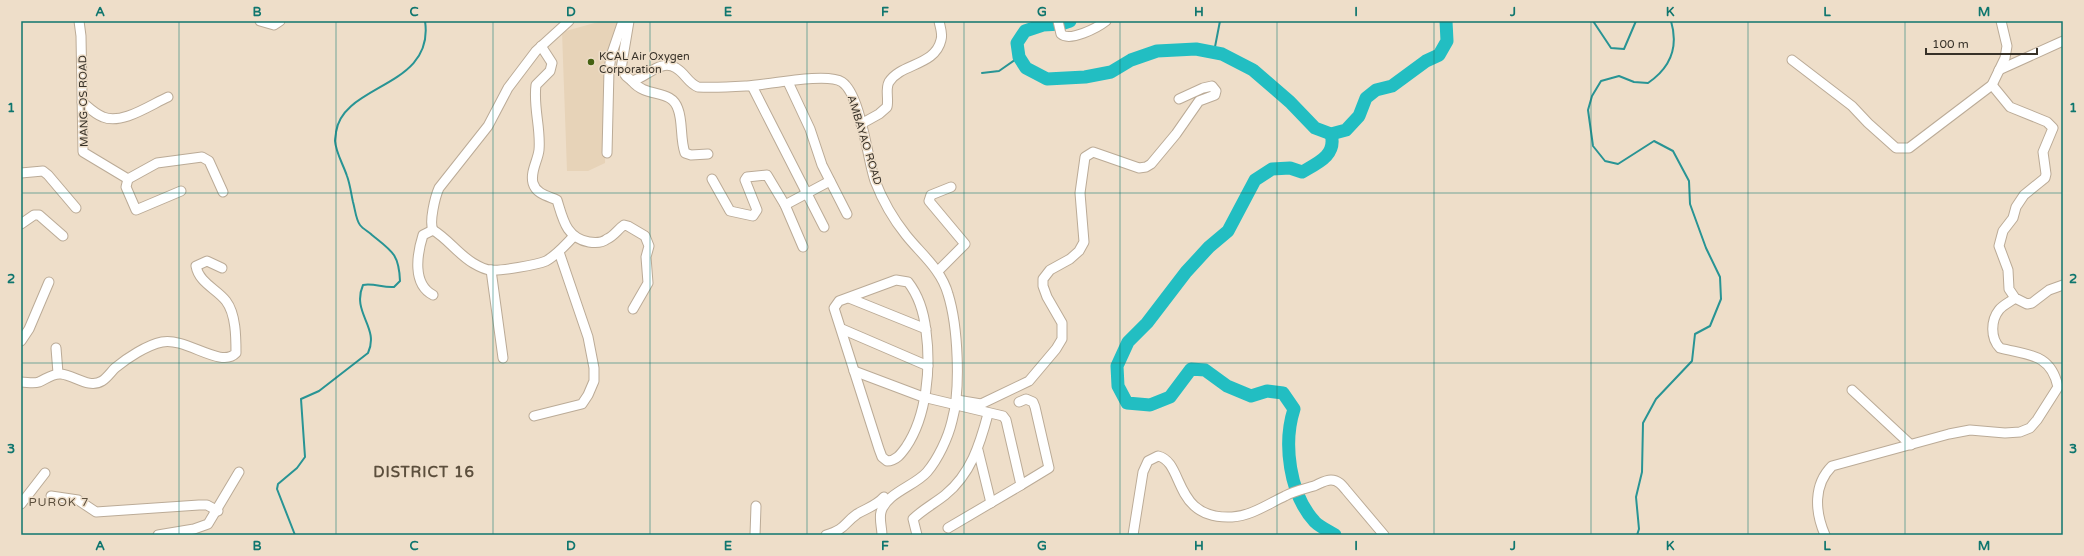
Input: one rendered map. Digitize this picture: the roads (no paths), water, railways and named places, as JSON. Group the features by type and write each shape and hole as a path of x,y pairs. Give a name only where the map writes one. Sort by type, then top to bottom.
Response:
{"street":[{"name":"MANG-OS ROAD","path":"79,21 81,36 83,152 128,179"},
{"path":"260,21 274,25 280,21"},
{"path":"569,21 540,46 508,88 488,126 439,188 435,199 431,225 433,230 443,236 460,254 472,262 491,270 538,264 558,252 574,236"},
{"path":"607,153 609,70 611,56 623,21"},
{"path":"629,21 621,69 638,87 649,93 669,96 673,99 679,110 685,153 691,155 708,154"},
{"path":"861,124 879,114 887,107 888,84 894,76 929,57 939,45 942,36 939,21"},
{"path":"1058,24 1061,34 1067,37 1084,33 1106,21"},
{"path":"1792,60 1839,95 1896,148 1909,148 1924,139 1965,104 1992,85 2005,58 2007,46 2001,21"},
{"path":"2000,70 2063,41"},
{"path":"540,46 552,63 550,71 536,86 540,148 533,174 533,182 536,188 543,195 557,200 564,223 574,236 582,241 601,242 609,239 624,225 645,236 649,246 646,257 648,283 633,309"},
{"name":"AMBAYAO ROAD","path":"632,81 640,79 658,67 670,65 680,70 692,84 698,87 752,86 823,78 837,79 843,83 853,96 869,161 882,195 904,233 938,272 948,295 954,328 957,402 952,424 944,443 928,471 914,484 893,496 886,503 881,512 882,535"},
{"path":"788,82 810,129 816,153 847,214"},
{"path":"1992,85 2010,107 2048,122 2052,128 2042,152 2046,178 2024,195 2016,207 2013,218 2003,231 2000,241 1999,246 2001,256 2008,270 2009,290 2015,298 2027,304 2032,303 2049,290 2063,285"},
{"path":"752,86 824,227"},
{"path":"854,371 924,397 976,404 988,402 1000,394 1029,381 1056,349 1062,339 1062,324 1047,297 1043,286 1043,279 1050,270 1070,259 1079,251 1084,242 1080,193 1086,157 1093,152 1139,168 1152,164 1176,134 1199,101 1214,96 1216,91 1212,86 1207,86 1179,99"},
{"path":"82,102 98,115 114,119 129,116 168,97"},
{"path":"181,190 136,210 126,187 128,179 157,163 202,157 209,161 223,192"},
{"path":"21,173 43,171 76,208"},
{"path":"712,178 728,208 734,212 753,216 756,214 757,210 745,180 747,177 764,174 770,178 785,205 803,247"},
{"path":"785,205 830,181"},
{"path":"938,272 965,244 929,201 931,195 950,187"},
{"path":"21,224 34,214 39,215 62,236"},
{"path":"433,230 423,235 419,247 417,265 420,282 428,292 433,295"},
{"path":"534,416 582,404 588,395 594,376 588,337 558,252"},
{"path":"21,382 35,383 58,373 96,383 102,381 116,367 147,348 173,340 192,346 215,357 223,358 233,356 236,353 236,346 233,317 227,302 219,293 212,290 203,280 196,266 207,262 222,268"},
{"path":"491,270 503,358"},
{"path":"902,280 908,282 914,290 920,304 926,329 928,366 924,397 917,426 911,440 897,458 887,461 882,457 879,449 842,329 834,308 840,301 887,283 902,280"},
{"path":"21,341 29,329 49,282"},
{"path":"849,298 926,329"},
{"path":"1825,535 1817,506 1820,483 1823,475 1832,466 1949,434 1970,430 2005,433 2020,432 2030,428 2056,391 2054,375 2038,356 2000,348 1996,344 1993,330 1994,318 2000,309 2015,298"},
{"path":"842,329 928,366"},
{"path":"56,348 58,373"},
{"path":"1852,390 1911,445"},
{"path":"948,528 1049,468 1033,402 1026,399 1019,402"},
{"path":"957,402 988,414 1003,416 1006,420 1021,486"},
{"path":"917,535 913,519 947,494 959,481 978,450 988,414"},
{"path":"978,450 990,503"},
{"path":"1133,535 1142,472 1146,463 1154,458 1163,457 1189,501 1197,509 1212,516 1233,517 1254,511 1286,495 1330,480 1340,483 1384,535"},
{"path":"158,535 197,532 208,524 218,511 239,472"},
{"path":"21,504 45,473"},
{"path":"51,496 78,500 96,512 200,505 207,505 218,511"},
{"path":"826,535 840,530 854,517 876,505 884,497"},
{"path":"755,535 756,506"}],"waterway":[{"path":"295,535 277,489 278,484 297,468 305,457 301,399 319,391 368,353 371,344 371,335 360,304 360,295 363,285 394,287 400,281 398,265 393,254 385,245 359,223 348,179 338,154 335,141 336,132 342,116 354,103 403,73 416,60 424,43 425,21"},
{"path":"1070,21 1061,24 1043,25 1025,31 1017,43 1019,57 1026,68 1047,79 1085,77 1111,72 1131,60 1157,51 1196,49 1222,54 1253,70 1290,102 1315,128 1331,134 1346,130 1359,116 1366,98 1376,90 1392,86 1426,61 1439,55 1447,41 1446,21"},
{"path":"1214,52 1220,21"},
{"path":"1593,21 1611,48 1624,49 1636,21"},
{"path":"1637,535 1639,529 1636,497 1642,472 1643,423 1656,399 1692,361 1695,334 1710,326 1721,299 1720,277 1706,248 1690,204 1689,181 1673,151 1654,141 1618,164 1605,161 1593,146 1588,110 1592,96 1601,81 1619,76 1634,82 1648,83 1662,71 1667,64 1673,49 1674,40 1671,21"},
{"path":"982,73 999,71 1019,57"},
{"path":"1331,134 1331,148 1329,153 1320,162 1302,172 1290,168 1272,169 1255,180 1228,231 1209,247 1186,272 1147,323 1128,342 1117,366 1118,386 1127,403 1150,405 1170,397 1191,369 1205,370 1227,386 1251,396 1267,391 1283,393 1294,409 1289,437 1289,452 1294,483 1299,497 1315,522 1335,535"}],"place":[{"name":"KCAL Air Oxygen Corporation","path":"591,62"}],"district":[{"name":"DISTRICT 16","path":"424,472"},
{"name":"PUROK 7","path":"59,502"}]}
